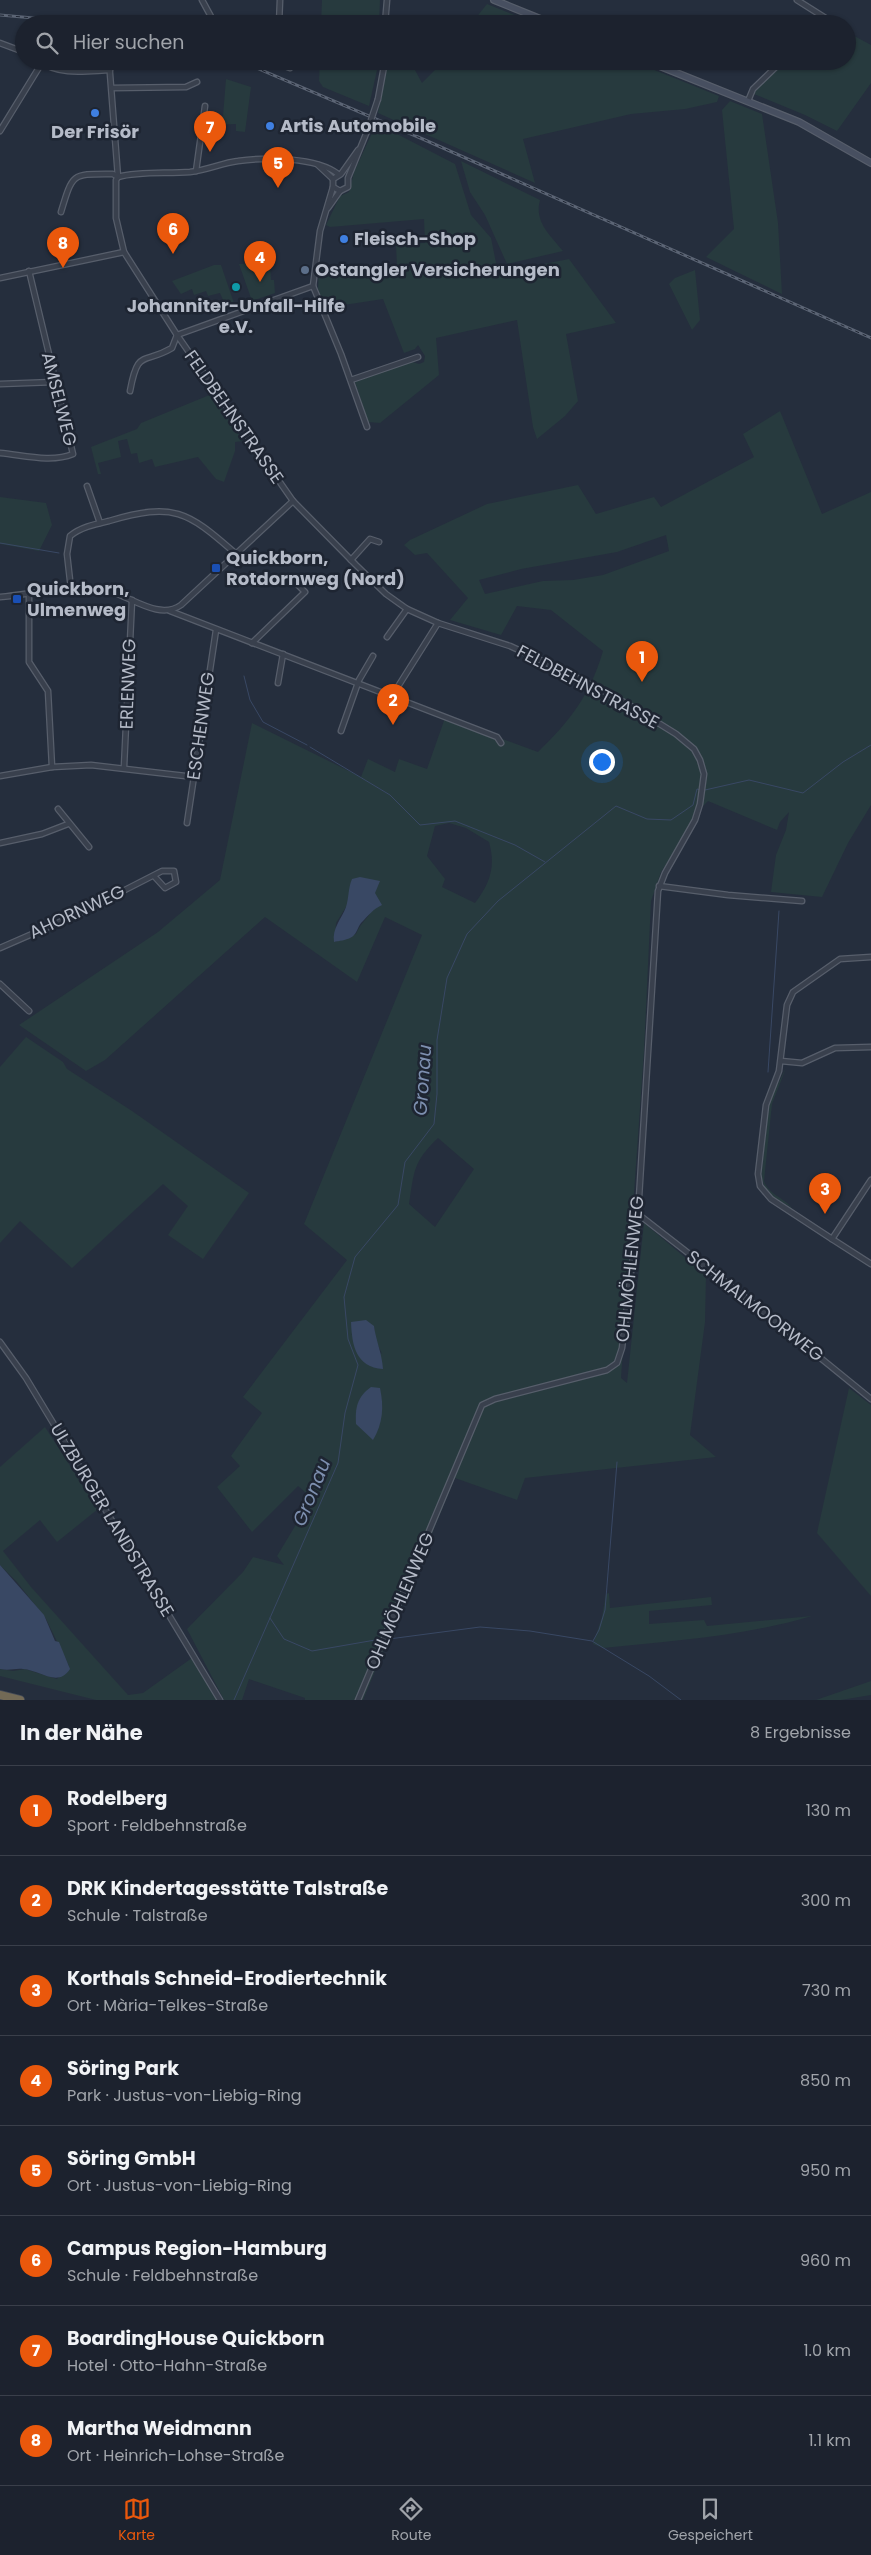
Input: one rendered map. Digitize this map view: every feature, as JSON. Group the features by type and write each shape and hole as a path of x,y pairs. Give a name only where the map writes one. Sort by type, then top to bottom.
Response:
{"highway":[{"path":"0,1695 20,1700"}],"main road":[{"path":"494,0 531,15"},
{"path":"670,70 813,129 871,163"}],"street":[{"path":"202,0 210,15"},
{"path":"279,15 280,0"},
{"path":"386,15 387,0"},
{"path":"797,0 821,15"},
{"path":"0,43 15,49"},
{"path":"0,131 37,70"},
{"path":"62,70 110,70"},
{"name":"FELDBEHNSTRASSE","path":"110,70 118,177 116,180 116,218 124,252 177,336 293,501 386,594 407,609 438,623 529,654 626,703 676,734 694,749 704,774 703,792 695,820 659,886"},
{"path":"326,211 340,191 348,187 348,178 378,99 383,70"},
{"path":"748,101 753,89 773,70"},
{"path":"112,88 186,87 197,82"},
{"path":"196,171 205,106"},
{"path":"332,179 340,174 358,150"},
{"path":"61,212 68,188 73,179 80,174 113,174 118,177 196,171 240,161 274,160 315,163 328,166 348,178"},
{"path":"315,163 332,179 333,187 320,231 313,286 351,380 367,427"},
{"path":"333,187 340,191"},
{"path":"0,278 124,252"},
{"name":"AMSELWEG","path":"0,453 49,458 64,458 73,454 54,382 29,271"},
{"path":"130,390 139,362 150,355 172,348 177,336 313,286"},
{"path":"351,380 418,357"},
{"path":"0,384 54,382"},
{"path":"87,486 100,523"},
{"path":"170,611 181,605 293,501"},
{"path":"71,589 67,554 70,536 78,530 143,512 164,511 184,515 204,526 235,553"},
{"path":"351,560 370,539 379,542"},
{"path":"252,642 305,592 295,582"},
{"path":"0,597 71,589 102,589 157,610 170,611 392,696 497,737 501,743"},
{"path":"29,594 29,662 48,692 52,767"},
{"name":"ERLENWEG","path":"124,767 132,600"},
{"path":"386,638 407,609"},
{"path":"392,696 438,623"},
{"name":"ESCHENWEG","path":"187,823 216,630"},
{"path":"278,683 282,654"},
{"path":"341,731 358,683 373,656"},
{"path":"0,776 52,767 124,767 194,777"},
{"path":"58,809 68,824 89,847"},
{"path":"0,843 42,834 68,824"},
{"name":"AHORNWEG","path":"0,948 154,876 168,870 174,871 177,877 176,882 165,888 154,876"},
{"path":"659,886 728,895 802,901"},
{"name":"OHLMÖHLENWEG","path":"358,1700 475,1417 482,1405 495,1399 607,1370 617,1363 622,1348 638,1214 659,886"},
{"path":"871,957 840,959 794,992 787,1005 781,1061 777,1078 766,1105 758,1174 760,1186 771,1199 834,1237 871,1264"},
{"path":"0,984 29,1010"},
{"path":"781,1061 802,1063 835,1048 871,1047"},
{"path":"834,1237 871,1180"},
{"name":"SCHMALMOORWEG","path":"638,1214 764,1312 871,1399"},
{"name":"ULZBURGER LANDSTRASSE","path":"0,1342 26,1378 220,1700"}],"green space":[{"path":"322,0 380,0 379,15 321,15"},
{"path":"487,4 514,15 478,15"},
{"path":"856,37 871,45 871,83 837,131 805,115 754,94 756,89 776,70 856,70"},
{"path":"320,70 377,70 369,106 323,87 319,81"},
{"path":"386,70 415,70 422,83 435,70 654,70 719,96 717,102 685,109 631,114 523,139 535,183 378,113"},
{"path":"226,79 251,87 245,132 236,131 236,124 213,125 214,116 223,116"},
{"path":"730,101 762,114 778,223 782,294 706,257 734,229 722,110"},
{"path":"378,120 397,134 455,164 471,215 491,238 498,273 569,259 616,323 566,334 578,401 565,416 537,439 533,427 517,320 436,338 439,375 380,423 368,422 355,382 409,361 419,364 424,362 425,356 418,345 415,349 404,353 383,299 324,308 318,289 319,270 397,266 396,245 425,243 424,219 330,227 326,225 340,196 349,192 354,172"},
{"path":"461,161 540,200 539,215 541,222 548,234 563,251 507,264 485,215 470,192"},
{"path":"270,262 271,280 274,280 275,293 252,301 239,264"},
{"path":"214,265 221,265 235,306 227,309 220,293 208,296 206,291 194,295 192,289 181,294 172,281"},
{"path":"695,270 700,320 692,330 669,284 675,278"},
{"path":"212,394 243,441 235,442 235,451 224,482 216,479 198,457 155,467 152,459 139,463 137,453 131,454 127,439 118,441 121,457 98,463 101,474 98,474 91,447 137,429 141,423"},
{"path":"780,411 822,514 871,492 871,805 848,843 822,897 771,892 776,855 786,830 789,812 780,822 777,830 708,801 699,810 682,841 661,872 651,901 644,1051 621,1378 627,1383 644,1223 706,1275 705,1322 690,1435 716,1457 525,1478 517,1500 455,1478 363,1700 305,1700 305,1698 249,1679 242,1700 224,1700 187,1629 243,1572 253,1557 284,1565 277,1556 312,1498 298,1486 252,1532 217,1487 240,1466 231,1456 262,1413 243,1397 347,1260 304,1224 422,935 385,917 357,982 265,917 105,1060 86,1071 19,1025 158,932 220,880 252,723 361,777 368,759 395,772 399,759 427,769 445,718 538,752 570,718 592,681 603,651 551,610 517,606 501,635 450,620 468,598 427,553 415,555 404,545 410,540 487,504 578,485 596,514 654,497 661,507 754,457 743,434","holes":["666,535 669,551 603,575 573,580 543,581 485,594 479,580 521,569 617,552","449,823 466,828 489,842 492,867 488,882 475,903 442,887 445,879 427,856 435,826","346,907 373,909 356,934 335,942 336,923","438,1138 474,1169 435,1227 409,1204 416,1168 424,1154","374,1326 376,1341 382,1354 351,1334"]},
{"path":"0,497 46,503 52,525 39,551 0,544"},
{"path":"26,1037 63,1062 67,1069 132,1111 249,1193 203,1259 168,1235 188,1206 163,1184 72,1268 20,1221 0,1243 0,1067"},
{"path":"786,1068 772,1104 764,1181 770,1190 788,1204 794,1212 789,1206 767,1193 761,1177 769,1101"},
{"path":"849,1388 871,1405 871,1596 817,1533"},
{"path":"45,1427 98,1509 57,1542 40,1520 3,1551 31,1587 128,1695 143,1693 192,1658 218,1700 96,1700 0,1676 0,1669 13,1671 25,1669 57,1679 69,1666 46,1619 17,1582 0,1565 0,1467"},
{"path":"609,1593 610,1608 711,1597 712,1605 649,1611 649,1624 704,1620 707,1626 812,1616 734,1633 603,1648 593,1644 602,1617 606,1594"},
{"path":"871,1681 871,1695 841,1700 816,1700"}],"water":[{"path":"360,877 380,881 375,893 382,905 361,923 352,937 334,942 334,932 346,907 352,879"},
{"path":"366,1320 374,1326 383,1369 374,1367 361,1360 354,1347 351,1322"},
{"path":"371,1387 380,1388 382,1402 381,1421 373,1440 356,1424 358,1403"},
{"path":"0,1565 44,1615 55,1641 59,1642 70,1669 60,1677 48,1677 23,1669 0,1669"}],"waterway":[{"path":"0,543 59,553"},
{"path":"244,676 250,700 263,722 307,745"},
{"name":"Gronau","path":"705,790 749,780 803,793 843,762 871,745"},
{"path":"310,747 390,795 420,825 455,821 515,845 545,862"},
{"name":"Gronau","path":"234,1700 338,1463 345,1413 358,1365 348,1339 344,1297 355,1257 398,1205 405,1162 434,1124 437,1094 437,1040 447,978 467,934 498,901 616,806 647,819 671,820 693,805 697,789 701,790"},
{"path":"768,1072 779,911"},
{"path":"593,1641 599,1630 605,1610 617,1462"},
{"path":"270,1618 284,1639 312,1651 381,1639"},
{"path":"389,1639 480,1627 530,1631 592,1641 649,1676 681,1700"}],"railway":[{"path":"0,15 15,16"},
{"path":"261,70 425,140 871,338"}],"place":[{"name":"Der Frisör","path":"95,113"},
{"name":"Artis Automobile","path":"270,126"},
{"name":"BoardingHouse Quickborn","path":"210,152"},
{"name":"Söring GmbH","path":"278,188"},
{"name":"Fleisch-Shop","path":"344,239"},
{"name":"Campus Region-Hamburg","path":"173,254"},
{"name":"Martha Weidmann","path":"63,268"},
{"name":"Ostangler Versicherungen","path":"305,270"},
{"name":"Söring Park","path":"260,282"},
{"name":"Johanniter-Unfall-Hilfe e.V.","path":"236,287"},
{"name":"Quickborn, Rotdornweg (Nord)","path":"216,568"},
{"name":"Quickborn, Ulmenweg","path":"17,599"},
{"name":"Rodelberg","path":"642,682"},
{"name":"DRK Kindertagesstätte Talstraße","path":"393,725"},
{"name":"Korthals Schneid-Erodiertechnik","path":"825,1214"}]}
